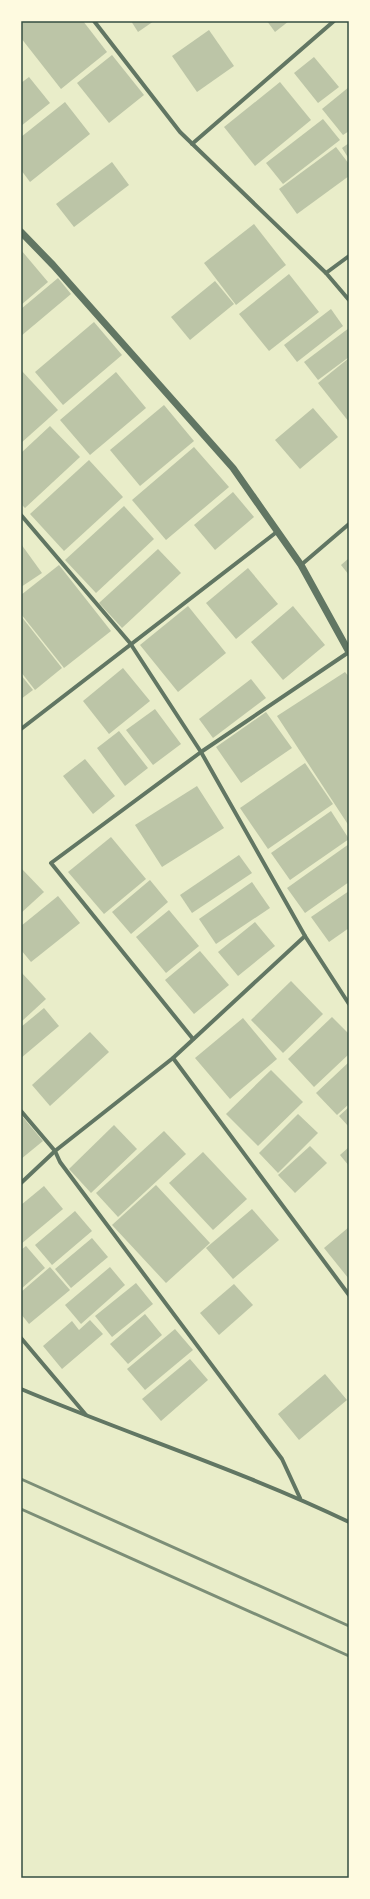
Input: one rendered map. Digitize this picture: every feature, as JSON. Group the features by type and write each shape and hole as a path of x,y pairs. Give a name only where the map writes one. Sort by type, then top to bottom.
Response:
{"street":[{"path":"94,21 180,132 326,273 349,300"},
{"path":"192,144 334,21"},
{"path":"21,232 53,265 233,468 279,530 301,565 349,652 201,752 51,863 193,1039"},
{"path":"326,273 349,256"},
{"path":"21,515 130,643 201,752 305,936 349,1004"},
{"path":"301,565 349,524"},
{"path":"21,728 279,530"},
{"path":"21,1183 55,1152 172,1058 305,936"},
{"path":"172,1058 349,1295"},
{"path":"21,1111 55,1152 60,1162 282,1459 300,1498"},
{"path":"21,1338 88,1417"},
{"path":"21,1389 88,1417 300,1498 349,1522"}],"building":[{"path":"21,21 83,21 107,52 61,89 21,38"},
{"path":"131,21 154,21 138,32"},
{"path":"267,21 289,21 275,32"},
{"path":"209,30 234,66 197,92 172,56"},
{"path":"112,55 144,95 109,123 77,83"},
{"path":"314,57 339,87 318,103 294,73"},
{"path":"29,77 50,103 21,126 21,83"},
{"path":"280,82 311,120 255,166 224,127"},
{"path":"349,87 349,131 343,135 322,109"},
{"path":"65,102 90,134 30,182 21,170 21,137"},
{"path":"323,119 340,140 283,184 266,163"},
{"path":"349,143 349,159 342,148"},
{"path":"336,147 349,164 349,176 297,214 279,189"},
{"path":"112,162 129,185 74,227 56,204"},
{"path":"254,224 286,265 236,305 204,263"},
{"path":"21,250 48,282 21,305"},
{"path":"289,274 319,312 269,351 239,314"},
{"path":"58,278 71,294 21,336 21,309"},
{"path":"215,281 234,304 190,340 171,317"},
{"path":"331,309 343,326 297,362 284,345"},
{"path":"94,322 122,355 63,405 35,372"},
{"path":"349,328 349,357 318,380 304,362"},
{"path":"349,358 349,422 318,383"},
{"path":"21,370 58,410 21,443"},
{"path":"116,372 146,408 90,455 60,420"},
{"path":"164,405 194,441 140,486 110,450"},
{"path":"313,408 338,437 300,469 275,440"},
{"path":"50,426 80,457 25,508 21,504 21,453"},
{"path":"194,447 229,487 166,540 132,500"},
{"path":"89,460 123,497 64,551 30,514"},
{"path":"233,492 254,517 215,550 194,525"},
{"path":"124,506 154,539 96,593 65,560"},
{"path":"21,544 42,573 21,587"},
{"path":"158,549 181,573 122,628 99,603"},
{"path":"349,558 349,575 341,565"},
{"path":"59,565 111,631 64,668 21,614 21,595"},
{"path":"248,568 278,604 236,639 206,603"},
{"path":"188,606 226,653 178,692 140,645"},
{"path":"293,606 325,645 283,680 251,642"},
{"path":"21,616 62,668 35,690 21,672"},
{"path":"123,668 150,701 109,734 83,701"},
{"path":"345,672 349,677 349,826 277,716"},
{"path":"21,675 33,690 21,699"},
{"path":"251,679 266,698 213,738 199,719"},
{"path":"155,709 181,744 153,765 126,730"},
{"path":"266,712 292,748 241,783 216,747"},
{"path":"119,731 148,768 125,786 97,748"},
{"path":"85,759 115,796 93,814 63,776"},
{"path":"305,763 333,804 268,849 240,808"},
{"path":"197,786 224,828 162,867 135,825"},
{"path":"331,811 349,839 290,880 271,853"},
{"path":"111,837 146,879 104,914 68,872"},
{"path":"349,844 349,882 305,913 287,888"},
{"path":"239,855 252,873 192,913 180,895"},
{"path":"21,868 44,892 21,913"},
{"path":"150,880 168,902 131,934 112,912"},
{"path":"252,882 270,908 216,944 199,919"},
{"path":"349,891 349,928 329,942 311,917"},
{"path":"58,896 80,923 31,962 21,950 21,926"},
{"path":"169,910 199,946 166,973 136,937"},
{"path":"255,922 275,946 238,976 218,952"},
{"path":"200,951 229,985 194,1014 165,980"},
{"path":"21,972 46,999 21,1022"},
{"path":"291,981 323,1014 283,1053 251,1020"},
{"path":"44,1008 59,1026 21,1058 21,1027"},
{"path":"332,1017 349,1034 349,1054 314,1087 288,1059"},
{"path":"243,1018 277,1059 230,1099 195,1058"},
{"path":"90,1032 109,1052 50,1106 32,1085"},
{"path":"349,1062 349,1104 337,1115 316,1093"},
{"path":"271,1070 303,1102 258,1146 226,1114"},
{"path":"349,1107 349,1127 339,1116"},
{"path":"298,1114 318,1133 278,1173 259,1153"},
{"path":"21,1115 43,1141 21,1159"},
{"path":"114,1125 137,1149 91,1193 69,1169"},
{"path":"164,1131 186,1154 118,1217 96,1193"},
{"path":"310,1146 327,1163 295,1193 278,1175"},
{"path":"349,1147 349,1166 340,1155"},
{"path":"203,1152 247,1199 213,1230 169,1183"},
{"path":"156,1185 210,1243 166,1283 112,1225"},
{"path":"44,1186 63,1209 21,1244 21,1205"},
{"path":"252,1209 279,1240 233,1279 206,1248"},
{"path":"75,1211 92,1231 52,1265 35,1245"},
{"path":"349,1227 349,1279 324,1248"},
{"path":"92,1238 108,1257 71,1288 55,1269"},
{"path":"26,1246 45,1268 21,1289 21,1250"},
{"path":"50,1267 70,1290 29,1324 21,1314 21,1292"},
{"path":"110,1267 125,1285 81,1324 65,1305"},
{"path":"136,1283 153,1304 112,1337 95,1316"},
{"path":"234,1284 253,1305 219,1335 200,1313"},
{"path":"145,1314 162,1335 128,1364 110,1344"},
{"path":"90,1320 103,1334 62,1369 43,1346 72,1321 79,1330"},
{"path":"175,1329 193,1350 145,1390 127,1369"},
{"path":"190,1359 208,1380 161,1421 142,1399"},
{"path":"325,1374 347,1400 299,1440 278,1414"}],"railway":[{"path":"21,1479 349,1626"},
{"path":"21,1509 349,1656"}]}
